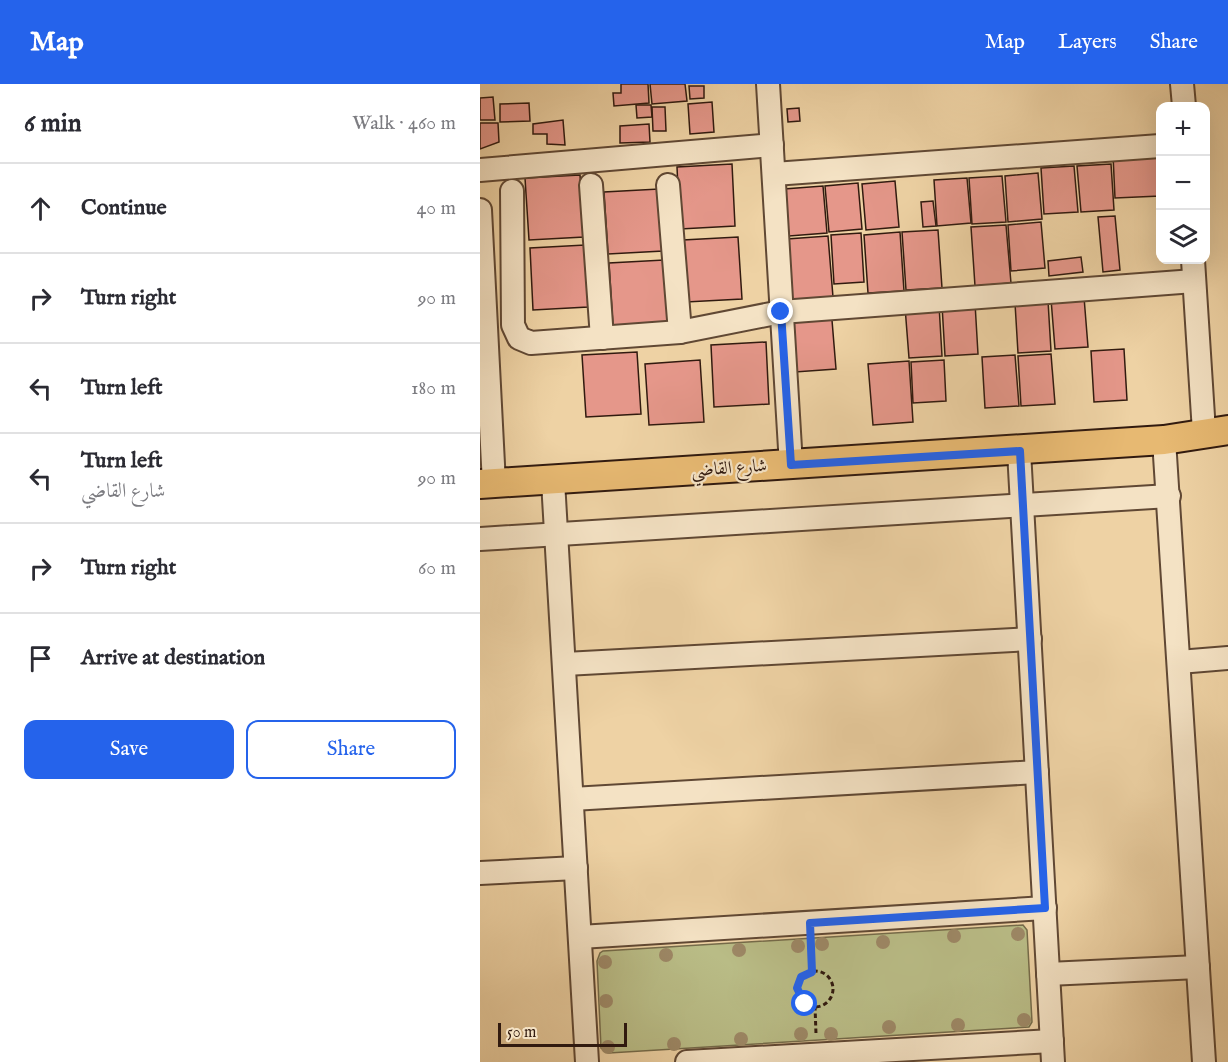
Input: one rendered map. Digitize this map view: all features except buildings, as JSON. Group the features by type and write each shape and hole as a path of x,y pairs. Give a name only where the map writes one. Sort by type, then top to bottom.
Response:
{"main road":[{"name":"شارع القاضي","path":"487,484 1020,451 1164,440 1216,431"}],"street":[{"path":"768,84 791,465"},
{"path":"1184,102 1182,84 1192,84"},
{"path":"480,170 772,145"},
{"path":"774,174 1156,146"},
{"path":"591,185 602,338"},
{"path":"668,185 680,332"},
{"path":"512,191 513,325 519,338 531,343 680,332 781,312 1194,270 1216,431"},
{"path":"480,210 487,484"},
{"path":"1164,440 1204,1062"},
{"path":"687,1062 817,1054 1053,1051 1020,451"},
{"path":"553,481 587,1062"},
{"path":"480,539 1022,507 1169,496"},
{"path":"565,664 1030,639"},
{"path":"1179,662 1228,658"},
{"path":"572,800 1037,771"},
{"path":"480,873 576,868"},
{"path":"580,937 1045,908"},
{"path":"1048,974 1198,968"}],"path":[{"path":"810,923 812,972"},
{"path":"812,972 824,974 832,987 826,1002 815,1006 800,1000 797,988 801,977 812,972"},
{"path":"815,1006 817,1054"}],"green space":[{"path":"1023,925 1027,930 1032,1022 1029,1027 609,1053 601,1048 597,961 603,951"}],"route":[{"path":"781,312 791,465 1020,451 1045,908 810,923 812,972 801,977 797,988 800,1000 805,1004"}]}
